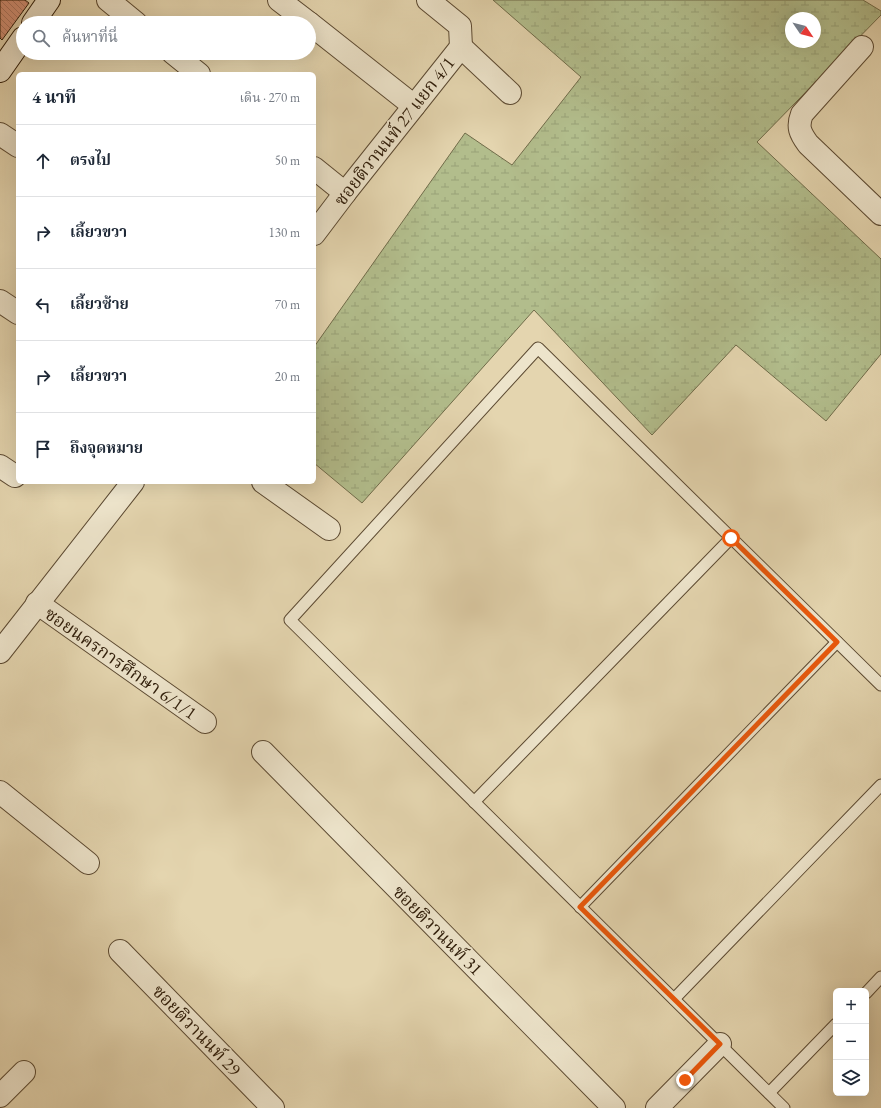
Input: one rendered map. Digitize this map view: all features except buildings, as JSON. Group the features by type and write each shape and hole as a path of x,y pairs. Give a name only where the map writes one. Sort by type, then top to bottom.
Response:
{"street":[{"path":"38,16 49,0"},
{"path":"108,0 127,16"},
{"path":"279,0 300,16"},
{"path":"428,0 460,26 461,48 510,93"},
{"path":"316,29 414,106"},
{"path":"862,47 802,114 798,125 801,134 808,144 881,214"},
{"path":"0,71 16,48"},
{"name":"ซอยติวานนท์ 27 แยก 4/1","path":"316,231 461,48"},
{"path":"182,60 197,72"},
{"path":"0,134 16,145"},
{"path":"316,170 345,193"},
{"path":"0,301 16,312"},
{"path":"0,652 131,484"},
{"path":"266,484 329,529"},
{"name":"ซอยนครการศึกษา 6/1/1","path":"37,603 205,722"},
{"name":"ซอยติวานนท์ 31","path":"263,752 614,1108"},
{"path":"0,792 88,863"},
{"name":"ซอยติวานนท์ 29","path":"120,951 273,1108"},
{"path":"657,1108 720,1044"},
{"path":"0,1096 24,1072"}],"lane":[{"path":"784,1108 290,620 538,348 881,685"},
{"path":"474,802 731,538"},
{"path":"580,907 837,642"},
{"path":"674,999 881,785"},
{"path":"869,990 881,977"},
{"path":"769,1093 833,1027"}],"green space":[{"path":"493,0 863,0 881,11 881,15 757,142 881,259 881,354 826,421 736,345 652,435 534,310 362,503 316,465 316,344 465,133 512,165 581,77"}],"route":[{"path":"685,1080 720,1044 580,907 837,642 731,538"}]}
